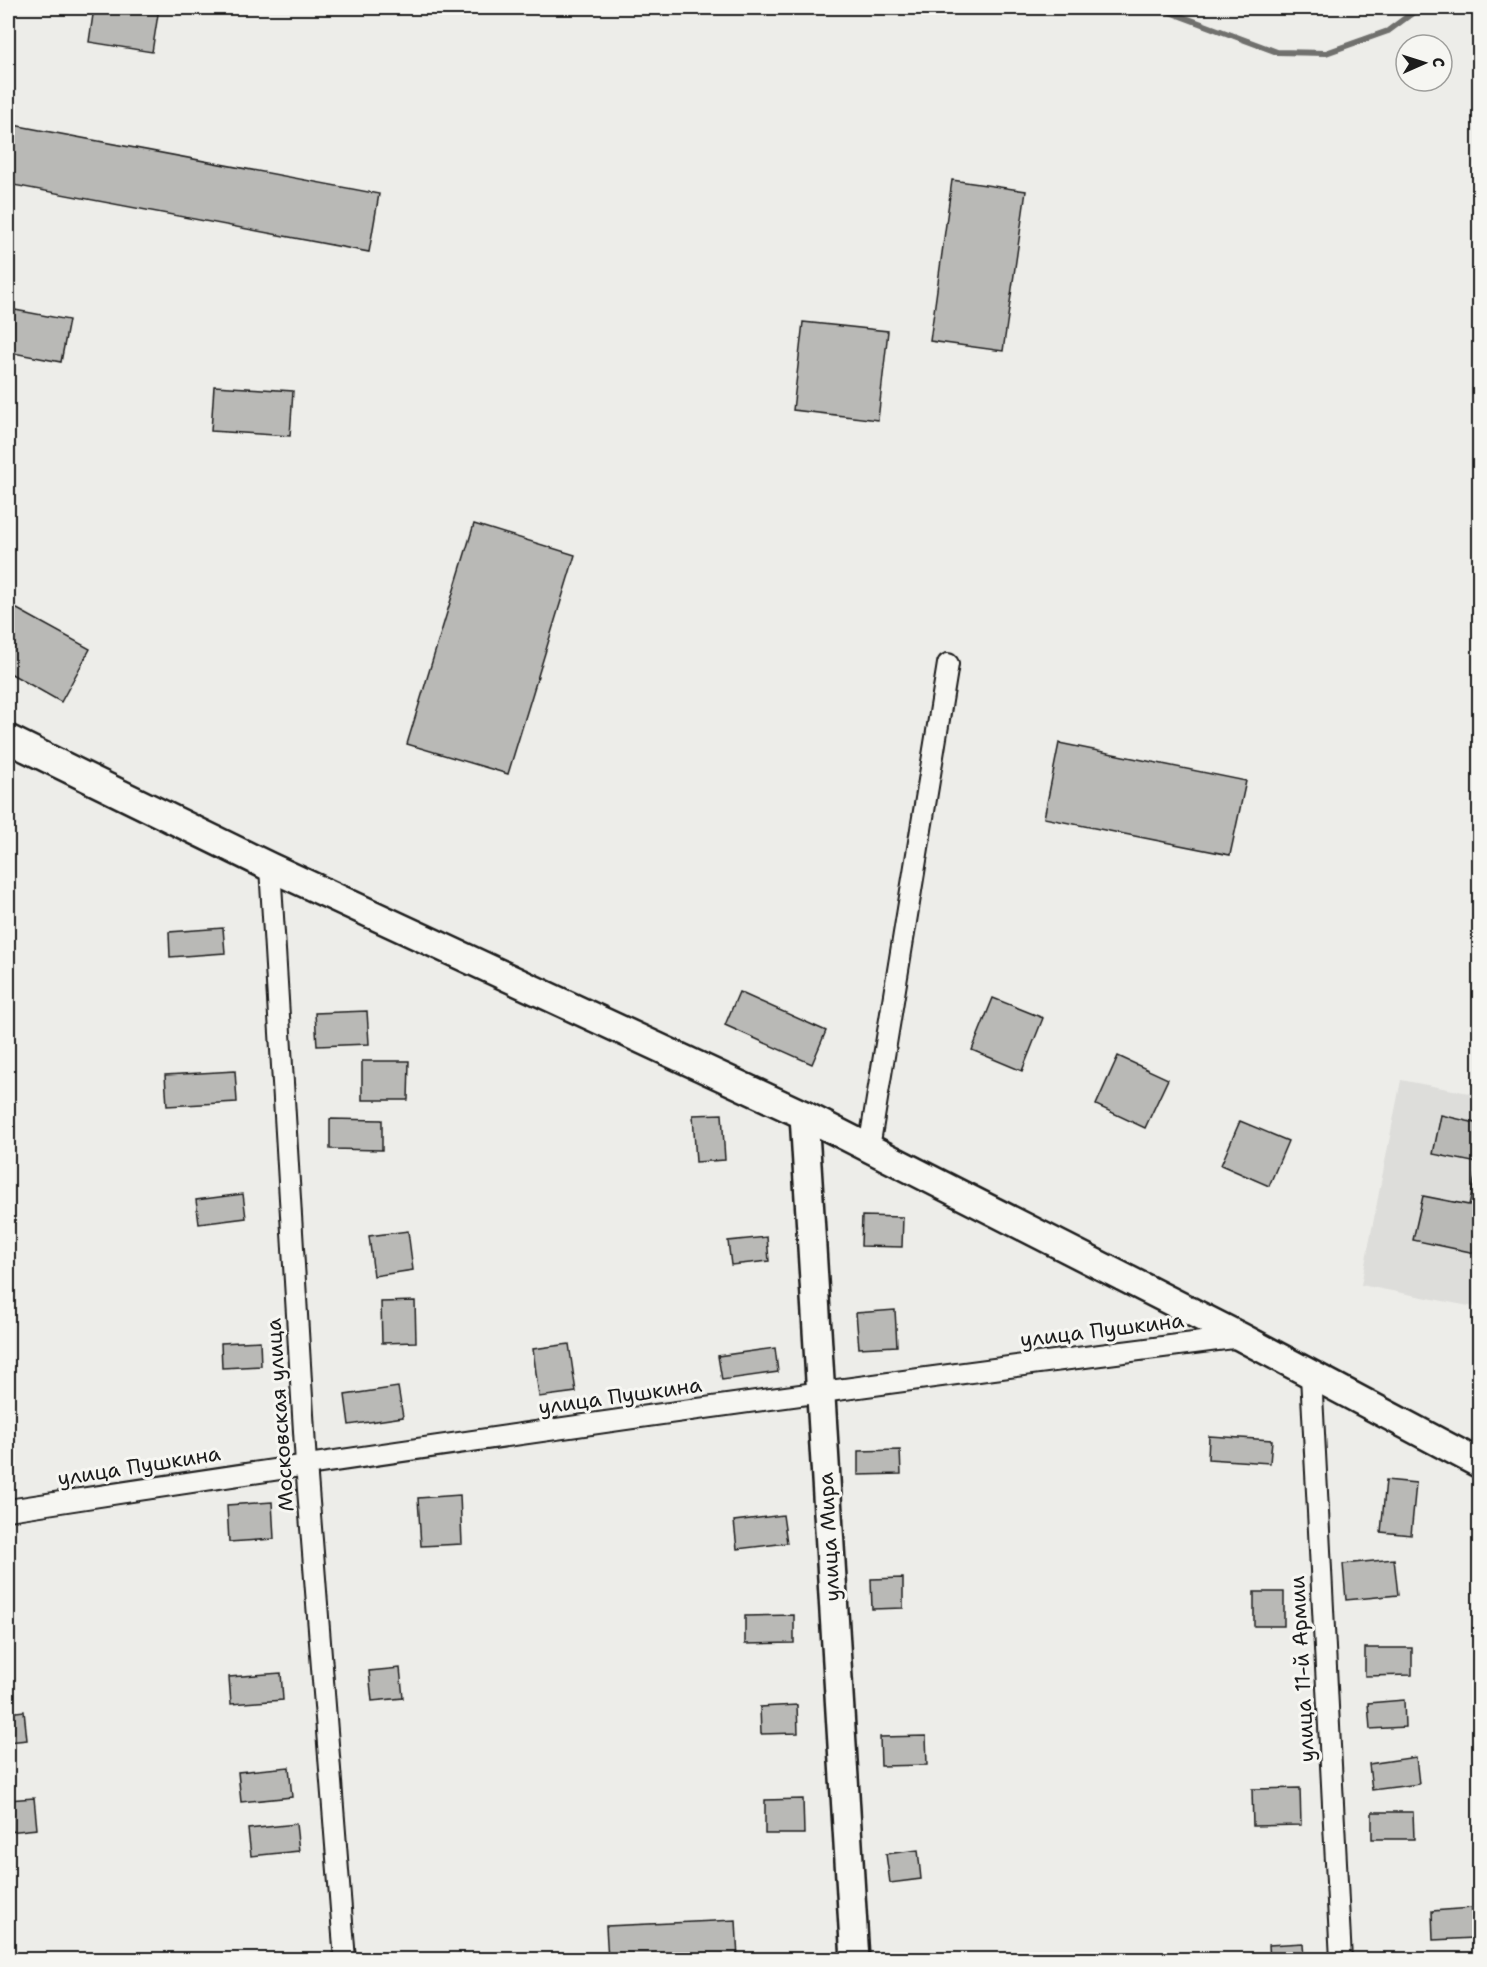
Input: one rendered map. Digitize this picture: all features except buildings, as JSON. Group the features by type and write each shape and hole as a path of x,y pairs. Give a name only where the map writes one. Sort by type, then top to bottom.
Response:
{"main road":[{"path":"8,739 270,867 804,1115 1241,1337 1479,1464"},
{"name":"улица Мира","path":"804,1115 855,1959"}],"street":[{"path":"869,1148 948,664"},
{"name":"Московская улица","path":"270,867 306,1464 345,1959"},
{"name":"улица Пушкина","path":"8,1510 306,1464 821,1391 1241,1337"},
{"name":"улица 11-й Армии","path":"1311,1375 1341,1959"}],"shaded area":[{"path":"1401,1080 1479,1095 1479,1308 1361,1285"}],"waterway":[{"path":"1159,8 1277,52 1326,53 1388,31 1419,8"}]}
